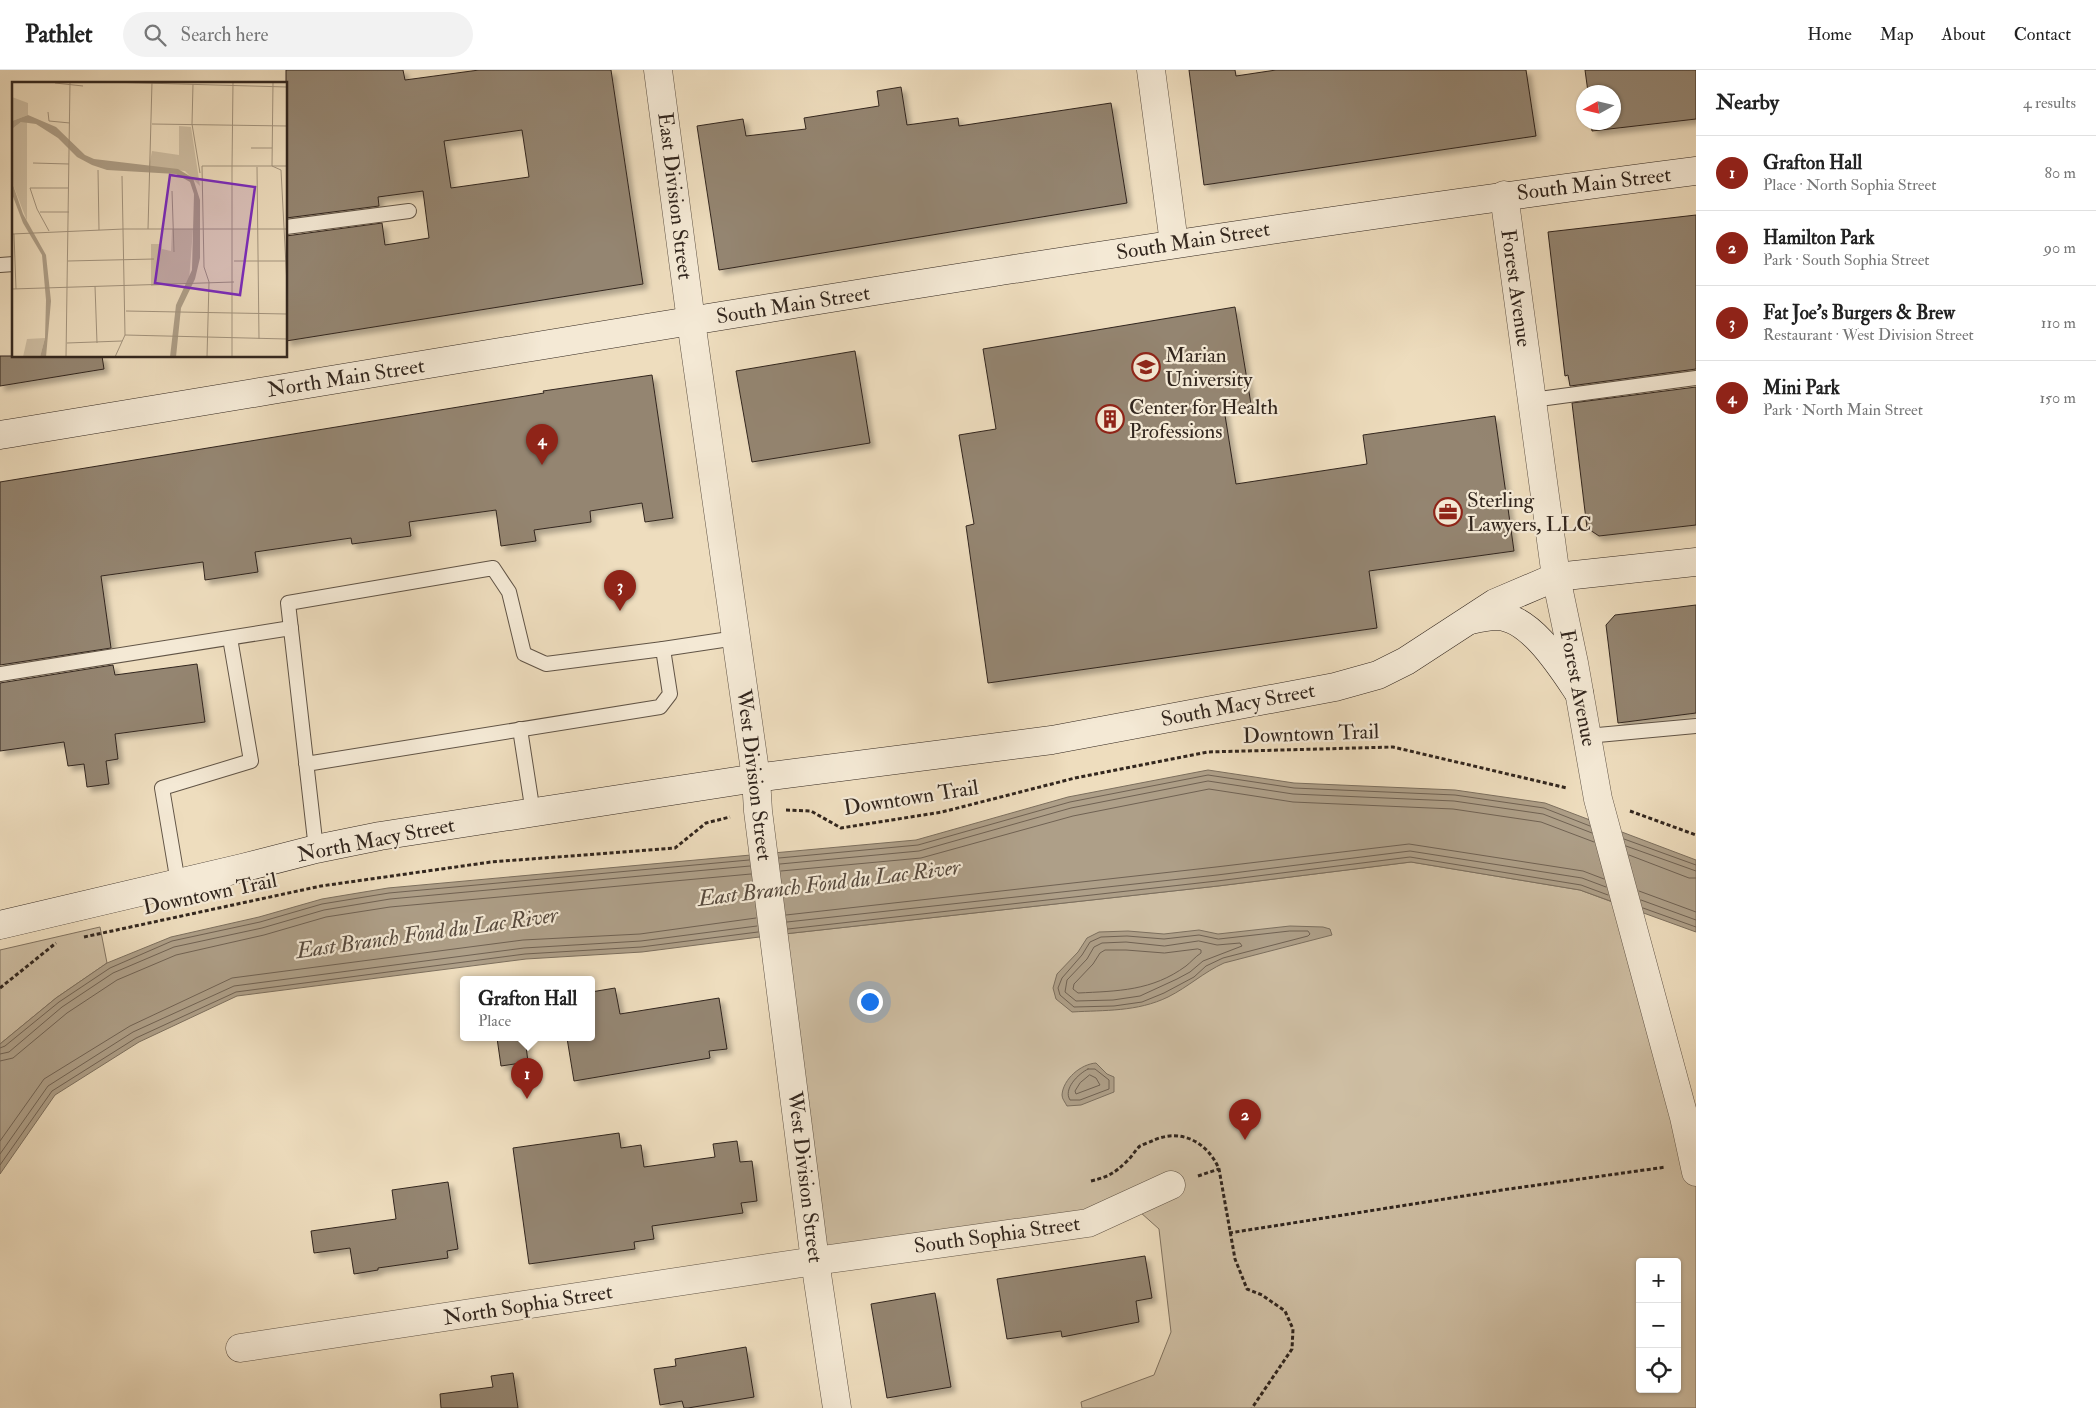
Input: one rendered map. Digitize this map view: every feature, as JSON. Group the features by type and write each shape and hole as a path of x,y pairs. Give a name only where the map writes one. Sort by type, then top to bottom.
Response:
{"street":[{"name":"East Division Street","path":"658,70 691,321"},
{"path":"1151,70 1174,243"},
{"name":"South Main Street","path":"691,321 1174,243 1504,195 1696,171"},
{"name":"Forest Avenue","path":"1504,195 1556,577 1600,808 1684,1117 1695,1168"},
{"name":"North Main Street","path":"0,435 691,321"},
{"name":"West Division Street","path":"691,321 756,778 758,811 815,1261 838,1408"},
{"name":"South Macy Street","path":"756,778 1052,740 1335,687 1378,675 1399,664 1495,603 1556,577 1696,562"},
{"path":"1464,621 1499,616 1522,626 1548,649 1579,693"},
{"name":"North Macy Street","path":"0,925 316,848 380,836 756,778"},
{"name":"South Sophia Street","path":"815,1261 1088,1223 1171,1185"},
{"name":"North Sophia Street","path":"240,1348 815,1261"}],"lane":[{"path":"288,227 409,211"},
{"path":"1532,400 1696,378"},
{"path":"316,848 288,603 493,568 509,592 524,654 546,664 736,638"},
{"path":"0,674 291,628"},
{"path":"178,883 162,788 251,761 230,638"},
{"path":"306,764 660,707 670,694 663,649"},
{"path":"1587,736 1696,726"},
{"path":"520,729 533,812"}],"path":[{"name":"Downtown Trail","path":"82,937 321,886 491,862 675,848 706,823 758,811 811,811 841,828 942,812 1075,778 1208,752 1393,747 1562,786 1600,808 1696,835"},
{"path":"0,988 53,943 63,941"},
{"path":"1091,1181 1109,1176 1127,1161 1140,1146 1161,1137 1185,1136 1204,1147 1214,1158 1219,1169 1229,1234 1235,1259 1247,1289 1262,1295 1285,1311 1293,1329 1292,1349 1252,1408"},
{"path":"1229,1234 1502,1190 1695,1168"}],"shaded area":[{"path":"1411,862 1580,890 1626,907 1696,1172 1696,1408 1082,1408 1081,1402 1154,1375 1171,1332 1159,1229 1131,1204 815,1261 775,935 1218,886"},
{"path":"100,927 107,963 56,998 0,1044 0,950"}],"water":[{"name":"East Branch Fond du Lac River","path":"1208,770 1294,783 1455,790 1545,803 1696,860 1696,932 1580,890 1411,862 642,952 526,959 237,996 139,1042 55,1095 0,1174 0,1044 56,998 107,963 171,937 259,917 322,899 388,888 916,840 1068,797"},
{"path":"1290,926 1323,927 1330,929 1332,935 1224,963 1168,997 1133,1008 1072,1012 1056,999 1053,988 1057,974 1078,952 1087,938 1099,932 1128,931 1164,934 1199,930 1218,934"},
{"path":"1096,1063 1107,1074 1114,1077 1114,1092 1081,1105 1067,1106 1062,1095 1069,1078 1084,1066"}],"building":[{"path":"286,70 403,70 405,80 479,70 611,70 643,284 288,341 288,236 382,223 385,245 429,238 423,191 378,197 379,206 288,218 288,82 286,82","holes":["522,130 529,177 451,188 444,141"]},
{"path":"1189,70 1235,70 1236,76 1276,70 1526,70 1536,136 1204,185"},
{"path":"1585,70 1696,70 1696,119 1621,128 1621,85 1587,85"},
{"path":"901,87 907,125 958,118 959,126 1111,103 1127,203 719,270 697,126 743,119 746,136 806,129 804,118 879,106 877,91"},
{"path":"1696,215 1696,369 1570,386 1568,375 1565,376 1548,232"},
{"path":"1235,307 1251,404 1224,409 1236,484 1367,464 1363,435 1495,416 1514,551 1369,571 1377,628 988,683 966,526 974,524 959,435 996,429 983,349"},
{"path":"855,351 870,443 752,462 736,371"},
{"path":"0,356 12,356 12,358 102,358 104,369 0,386"},
{"path":"652,375 673,518 645,522 642,503 590,511 591,522 534,530 536,541 501,546 496,510 409,522 411,536 352,544 351,538 255,552 258,572 205,580 203,562 101,576 111,648 0,665 0,482 544,393 543,391"},
{"path":"1696,387 1696,525 1599,536 1587,528 1572,403"},
{"path":"1696,605 1696,713 1618,723 1606,625 1615,615"},
{"path":"197,664 205,722 115,734 118,759 106,761 109,784 87,787 84,764 68,766 64,742 0,751 0,683 113,665 115,675"},
{"path":"615,988 620,1014 719,998 727,1049 709,1051 710,1058 574,1081 567,1041 595,1041 595,991"},
{"path":"497,1041 525,1041 528,1062 501,1066"},
{"path":"619,1133 621,1148 641,1145 644,1167 715,1157 713,1144 737,1141 740,1162 752,1161 757,1201 741,1203 743,1213 652,1226 654,1239 634,1242 635,1249 529,1264 513,1148"},
{"path":"448,1182 458,1249 447,1251 448,1258 378,1268 378,1270 354,1274 350,1248 314,1253 311,1231 396,1219 392,1190"},
{"path":"1145,1256 1152,1298 1136,1301 1139,1322 1062,1337 1061,1331 1007,1339 997,1279"},
{"path":"935,1293 951,1387 887,1398 871,1304"},
{"path":"746,1347 754,1397 688,1408 684,1408 682,1401 660,1405 654,1369 676,1366 675,1359"},
{"path":"513,1373 518,1408 441,1408 440,1394 493,1387 491,1376"}],"place":[{"name":"Marian University","path":"1146,367"},
{"name":"Center for Health Professions","path":"1110,419"},
{"name":"Mini Park","path":"542,465"},
{"name":"Sterling Lawyers, LLC","path":"1448,512"},
{"name":"Fat Joe’s Burgers & Brew","path":"620,611"},
{"name":"Grafton Hall","path":"527,1099"},
{"name":"Hamilton Park","path":"1245,1140"}]}
